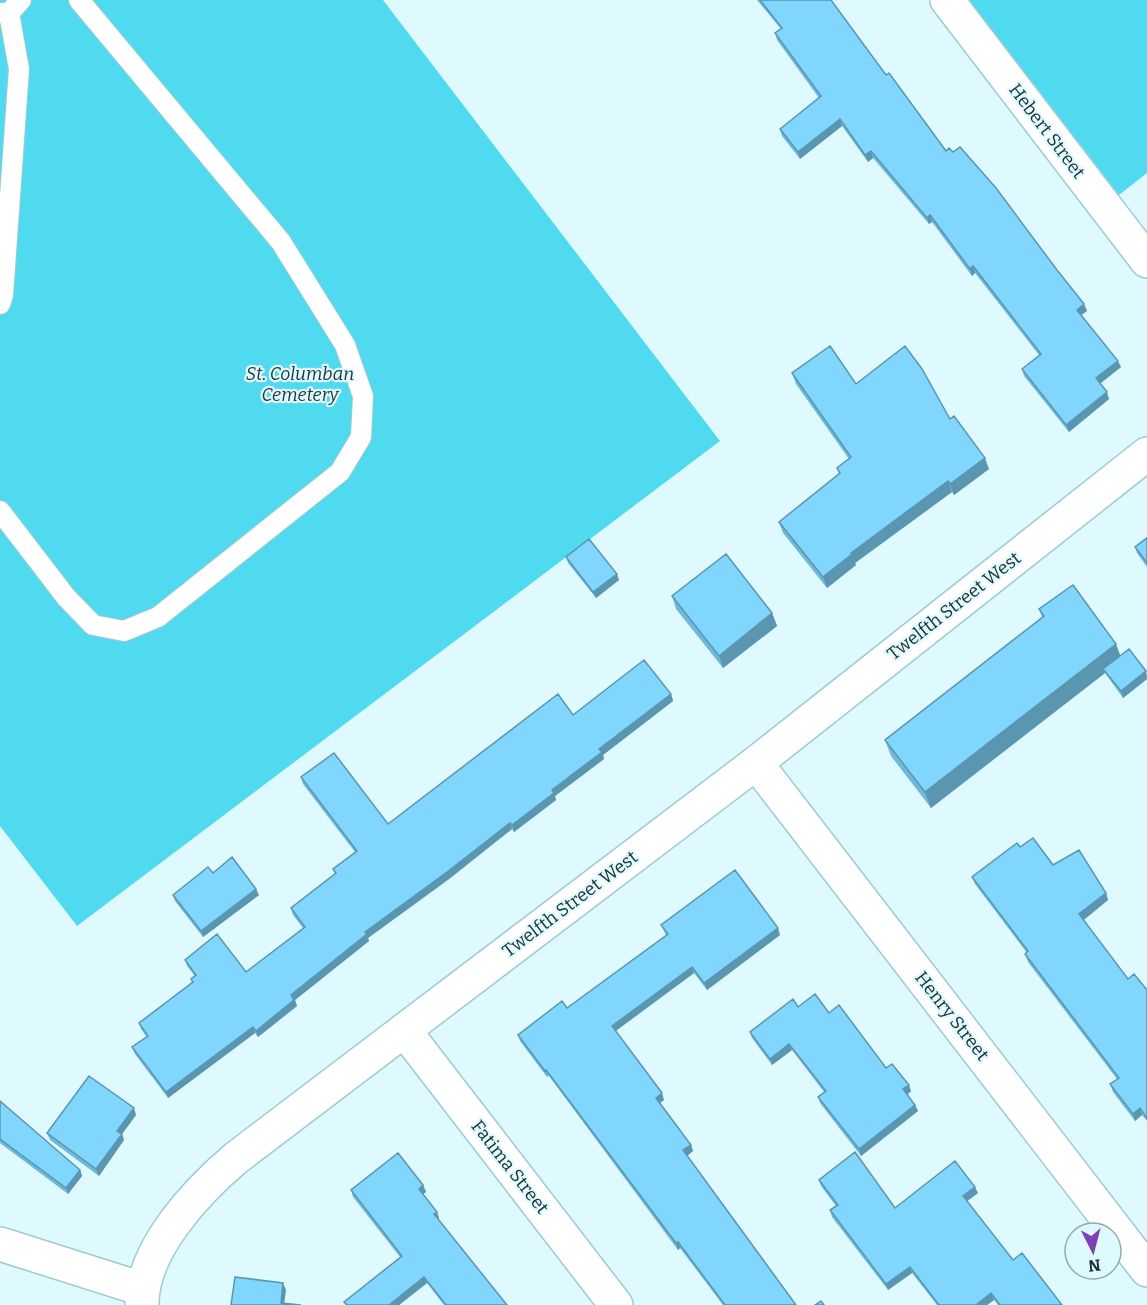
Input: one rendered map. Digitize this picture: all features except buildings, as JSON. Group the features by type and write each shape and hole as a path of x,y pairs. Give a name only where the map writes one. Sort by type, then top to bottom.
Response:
{"street":[{"name":"Hebert Street","path":"947,0 1147,261"},
{"name":"Twelfth Street West","path":"0,1244 142,1297 155,1254 181,1215 212,1179 250,1147 756,763 1147,454"},
{"name":"Henry Street","path":"756,763 1147,1270"},
{"name":"Fatima Street","path":"404,1029 616,1305"}],"lane":[{"path":"0,511 66,597 93,625 124,631 159,617 340,472 361,437 363,396 345,345 281,242 79,0"},
{"path":"0,304 3,295 19,69 10,9"}],"green space":[{"name":"St. Columban Cemetery","path":"0,0 383,0 720,441 77,926 0,826"},
{"path":"969,0 1147,0 1147,173 1119,195"}]}
